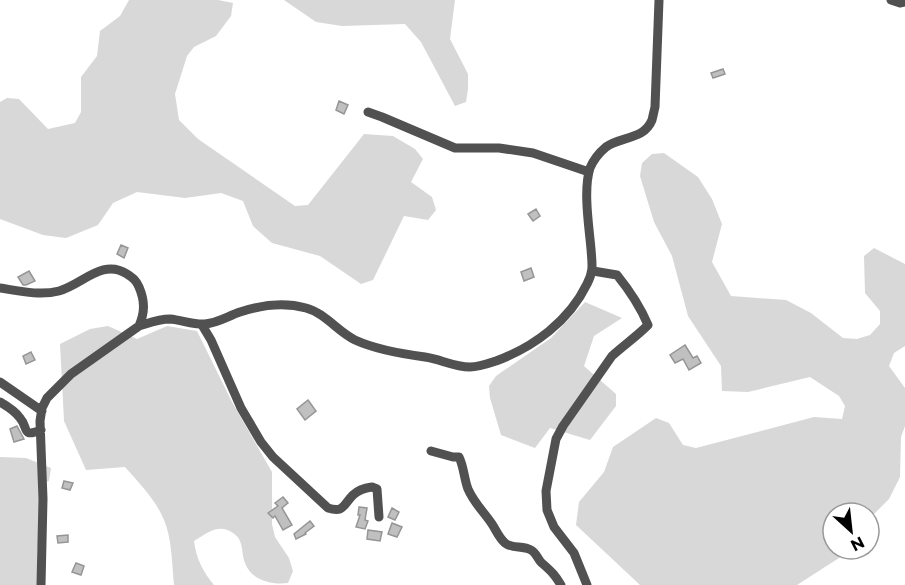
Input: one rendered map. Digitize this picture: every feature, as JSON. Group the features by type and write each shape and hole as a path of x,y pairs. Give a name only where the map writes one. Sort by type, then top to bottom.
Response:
{"street":[{"path":"41,585 43,499 40,421 42,411 47,398 71,374 139,327 150,322 169,319 202,325 261,306 284,304 309,308 354,340 380,349 468,367 480,366 512,355 532,344 568,314 579,299 593,271 587,195 587,180 591,166 607,146 639,135 651,122 655,107 659,0"},
{"path":"891,0 905,2"},
{"path":"368,112 455,148 499,148 533,153 589,172"},
{"path":"0,288 25,293 58,291 69,288 89,275 106,269 121,270 135,278 140,290 144,303 139,327"},
{"path":"587,585 574,553 554,527 547,510 546,491 556,439 612,356 648,325 632,294 617,275 593,271"},
{"path":"202,325 241,408 261,442 273,457 328,508 336,511 364,488 377,489 379,517"},
{"path":"0,382 42,411"},
{"path":"0,402 20,417 28,433 40,430"},
{"path":"431,451 453,458 459,457 468,488 477,506 500,537 506,544 513,547 531,549 561,585"}],"shaded area":[{"path":"129,0 218,0 233,3 231,16 216,36 194,47 187,56 175,94 179,120 198,139 295,206 308,205 364,134 393,136 415,149 423,159 411,182 432,197 436,210 428,220 404,216 373,280 361,284 320,256 272,243 253,226 243,201 221,193 185,198 137,192 113,203 98,225 66,238 43,235 0,219 0,102 7,98 19,99 48,129 75,123 81,112 81,77 97,56 100,31 120,16"},
{"path":"284,0 455,0 450,39 468,74 466,102 455,106 421,42 405,24 342,26 316,22"},
{"path":"664,153 698,177 712,199 722,224 712,262 731,296 786,300 811,313 843,338 857,339 870,335 880,324 880,311 865,293 864,256 874,248 905,264 905,346 894,353 889,366 905,388 905,426 901,437 900,477 889,499 881,507 881,501 821,501 821,561 834,561 797,585 640,585 576,525 579,502 604,472 613,447 656,418 669,423 683,445 696,448 814,417 842,419 845,406 839,396 810,377 748,392 722,391 721,366 688,316 672,256 654,222 640,176 642,163 652,154"},
{"path":"585,302 622,318 594,336 584,366 616,394 616,406 590,440 550,428 535,448 501,435 490,398 489,386 496,376 551,338"},
{"path":"108,326 137,339 167,326 197,331 232,402 272,472 272,524 275,537 289,558 293,571 288,583 269,582 252,574 245,563 239,539 230,531 216,529 194,541 201,564 214,585 174,585 167,527 147,492 125,467 86,470 64,421 60,344 90,329"},
{"path":"0,457 26,458 51,468 49,481 38,484 40,491 37,551 39,585 0,585"}],"building":[{"path":"723,69 725,74 713,78 711,73"},
{"path":"339,101 348,105 344,114 336,110"},
{"path":"536,209 540,216 533,221 528,214"},
{"path":"121,245 128,248 124,258 117,254"},
{"path":"531,268 534,277 524,281 521,272"},
{"path":"29,271 35,281 23,285 18,277"},
{"path":"685,345 693,358 697,356 701,363 689,370 683,359 675,363 670,355"},
{"path":"31,352 35,360 26,364 23,356"},
{"path":"308,400 316,411 305,420 297,409"},
{"path":"17,426 24,439 14,442 10,429"},
{"path":"64,481 73,483 70,490 62,488"},
{"path":"283,497 288,503 282,508 292,525 283,530 275,516 273,518 268,513 278,506 275,503"},
{"path":"359,507 367,508 365,520 368,521 365,529 356,527 360,515 358,515"},
{"path":"392,508 399,512 395,520 388,517"},
{"path":"310,521 314,526 306,534 296,539 294,534"},
{"path":"392,523 402,527 397,537 388,534"},
{"path":"368,530 382,532 380,541 367,539"},
{"path":"68,535 68,542 58,543 57,536"},
{"path":"76,563 84,566 81,575 72,572"}]}
